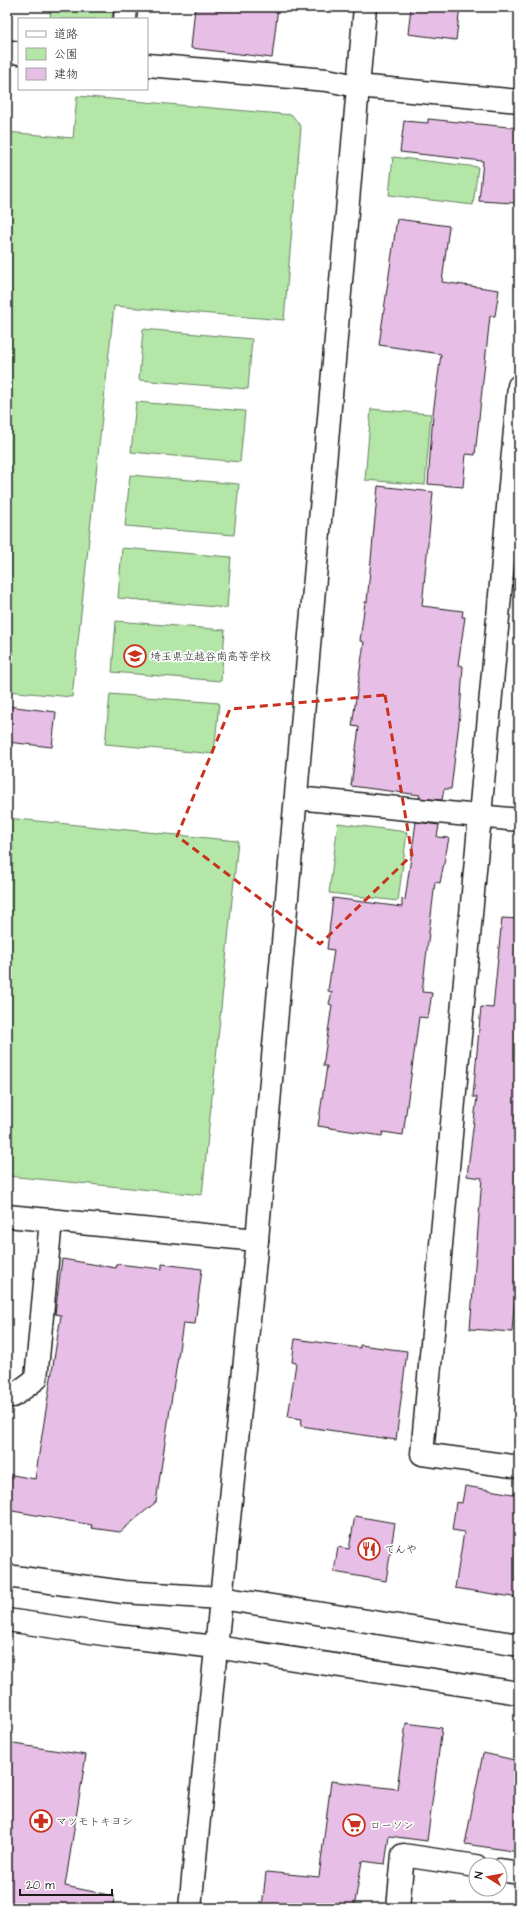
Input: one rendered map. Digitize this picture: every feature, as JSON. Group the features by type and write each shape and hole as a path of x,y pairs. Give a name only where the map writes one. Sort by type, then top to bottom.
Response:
{"street":[{"path":"125,18 126,7"},
{"path":"190,1908 257,1240 365,7"},
{"path":"7,51 18,53"},
{"path":"148,65 327,80 358,86 519,101"},
{"path":"519,386 422,1454 519,1467"},
{"path":"296,798 519,820"},
{"path":"7,1216 257,1240"},
{"path":"7,1395 13,1396 36,1379 51,1220"},
{"path":"7,1576 123,1592 221,1598 519,1645"},
{"path":"7,1620 117,1636 216,1647 519,1693"},
{"path":"398,1908 403,1855 468,1865"},
{"path":"508,1871 519,1873"}],"highlighted area":[{"path":"385,695 412,855 320,944 177,836 230,709"}],"green space":[{"path":"51,7 113,7 112,18 50,18"},
{"path":"77,96 292,115 301,127 284,320 114,306 72,697 7,691 7,132 73,138"},
{"path":"393,157 478,167 473,205 389,195"},
{"path":"143,329 252,339 248,389 139,380"},
{"path":"136,402 245,411 240,462 131,452"},
{"path":"371,409 431,414 425,485 365,480"},
{"path":"130,475 239,484 234,535 125,526"},
{"path":"122,548 231,557 227,608 118,598"},
{"path":"116,621 225,630 221,681 112,672"},
{"path":"110,694 219,703 214,754 105,744"},
{"path":"7,818 238,841 202,1195 7,1176"},
{"path":"338,823 407,832 398,901 329,893"}],"building":[{"path":"195,7 278,7 272,58 191,48"},
{"path":"411,7 460,7 456,40 408,34"},
{"path":"428,119 519,128 519,157 515,203 479,201 483,161 400,152 404,121 428,123"},
{"path":"397,219 449,226 442,282 499,290 495,316 490,316 475,455 466,454 463,487 428,484 433,414 441,354 379,345"},
{"path":"378,486 433,492 422,606 463,611 462,617 465,617 458,665 463,666 460,714 451,789 444,789 442,800 419,798 420,795 351,786 359,727 352,726 364,642 360,641 365,602 367,602"},
{"path":"7,706 56,712 52,747 7,742"},
{"path":"416,822 439,825 437,837 449,838 440,883 435,882 422,992 432,993 428,1018 419,1017 403,1135 383,1132 382,1136 318,1126 327,1066 323,1066 332,1005 329,1004 332,992 328,991 334,950 327,949 333,898 402,907 402,899 405,900"},
{"path":"502,918 519,919 519,1245 512,1332 470,1329 482,1178 467,1176 477,1097 473,1097 481,1007 493,1008"},
{"path":"62,1259 116,1268 117,1264 162,1269 162,1264 202,1269 195,1324 183,1323 156,1502 120,1532 91,1528 92,1525 7,1510 7,1474 35,1479 61,1315 55,1314"},
{"path":"295,1339 360,1348 360,1345 407,1351 396,1440 301,1426 302,1419 288,1417 296,1363 292,1362"},
{"path":"465,1486 519,1495 519,1598 455,1588 464,1532 452,1530 456,1502 462,1503"},
{"path":"355,1516 395,1523 386,1581 334,1572 338,1547 349,1549"},
{"path":"406,1723 442,1728 427,1841 389,1836 385,1864 362,1861 354,1908 262,1908 266,1872 319,1877 331,1781 397,1789"},
{"name":"マツモトキヨシ","path":"7,1743 86,1755 65,1886 114,1896 113,1908 7,1908"},
{"path":"483,1753 519,1761 519,1852 465,1844"}],"place":[{"name":"埼玉県立越谷南高等学校","path":"135,656"},
{"name":"てんや","path":"369,1549"},
{"name":"マツモトキヨシ","path":"41,1821"},
{"name":"ローソン","path":"354,1825"}]}
